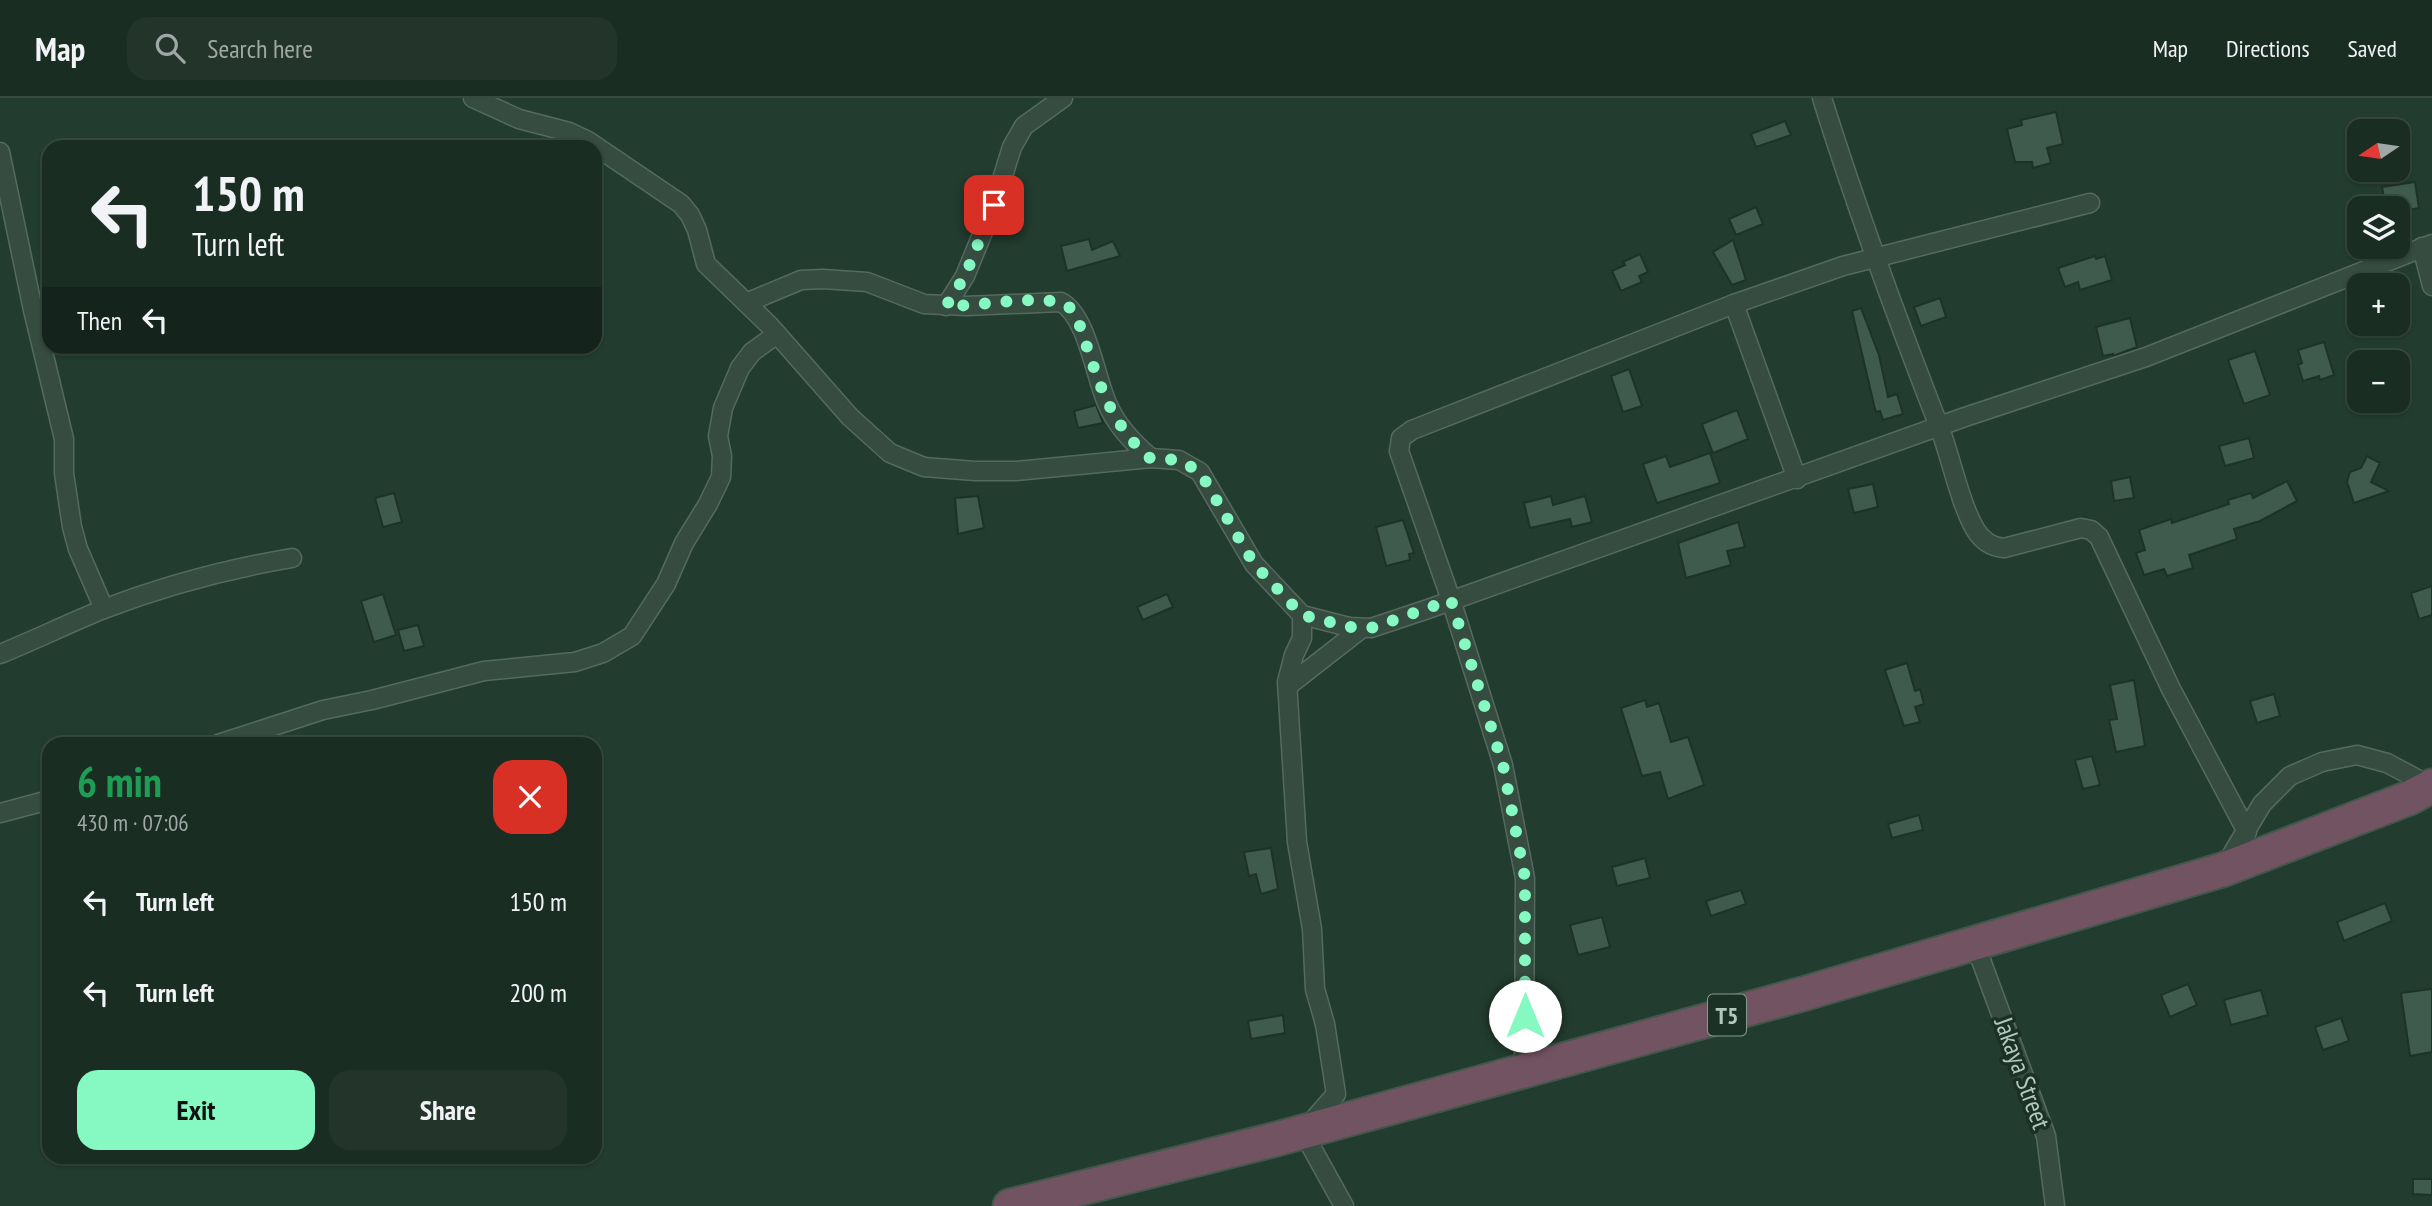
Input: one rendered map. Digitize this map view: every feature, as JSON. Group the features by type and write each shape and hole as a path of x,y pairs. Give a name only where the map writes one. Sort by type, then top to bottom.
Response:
{"highway":[{"name":"T5","path":"1010,1206 1303,1132 1975,944 2222,870 2421,792"}],"street":[{"path":"474,98 519,120 569,132 587,140"},
{"path":"946,306 965,276 994,205 1012,147 1024,126 1063,98"},
{"path":"1822,98 1875,258 1974,527 1983,540 1994,547 2004,548 2081,528 2091,530 2099,537 2171,689 2247,832"},
{"path":"602,150 668,194 690,215 706,264 777,334 850,417 890,453 924,467 1016,471 1150,458 1179,460 1200,472 1254,564 1302,615 1361,629 1371,628 1939,427 2146,357 2427,246 2432,286"},
{"path":"0,152 42,347"},
{"path":"1524,1071 1525,878 1503,765 1451,600 1399,451 1401,438 1412,430 1734,304 1843,266 1956,235 2090,204"},
{"path":"747,303 801,280 836,279 866,282 924,304 946,306 1061,302 1076,315 1108,405 1122,429 1150,458"},
{"path":"1734,304 1797,479"},
{"path":"240,737 323,710 484,671 576,662 603,653 632,636 666,584 684,543 721,477 722,456 718,436 723,408 740,368 752,352 777,334"},
{"path":"44,354 64,439 64,473 72,527 78,549 104,609"},
{"path":"0,654 104,609 227,569 292,558"},
{"path":"1302,615 1302,638 1289,671 1288,686 1297,842 1312,929 1311,953 1315,989 1325,1024 1336,1094 1303,1132 1344,1206"},
{"path":"1288,686 1361,629"},
{"path":"2222,870 2263,804 2290,776 2322,762 2357,755 2387,763 2421,781 2421,792"},
{"path":"0,813 42,802"},
{"name":"Jakaya Street","path":"1975,944 2046,1136 2055,1206"}],"building":[{"path":"2056,112 2063,144 2047,148 2051,163 2033,168 2032,162 2015,162 2007,129 2022,125 2021,120"},
{"path":"1785,121 1791,135 1756,147 1751,134"},
{"path":"2415,182 2419,208 2410,210 2410,196 2384,196 2382,187"},
{"path":"1756,207 1763,224 1736,235 1729,219"},
{"path":"1089,239 1092,250 1113,241 1120,256 1067,271 1061,246"},
{"path":"1733,240 1746,280 1732,285 1713,252"},
{"path":"1640,254 1648,272 1639,276 1642,282 1621,291 1612,271"},
{"path":"2095,256 2096,259 2105,256 2112,280 2080,290 2078,282 2065,287 2058,268"},
{"path":"1940,298 1946,317 1921,326 1914,307"},
{"path":"1861,308 1879,355 1888,397 1897,394 1903,414 1883,420 1874,405 1852,311"},
{"path":"2130,318 2137,347 2113,356 2103,356 2096,327"},
{"path":"2324,342 2334,375 2320,380 2319,376 2303,381 2298,365 2302,363 2298,350"},
{"path":"2255,351 2270,395 2244,404 2228,360"},
{"path":"1629,369 1642,406 1623,412 1611,376"},
{"path":"1096,405 1103,423 1078,428 1074,411"},
{"path":"1737,410 1748,439 1713,453 1702,424"},
{"path":"2249,438 2254,458 2225,466 2219,446"},
{"path":"1710,453 1720,483 1657,503 1643,464 1666,456 1670,467"},
{"path":"2367,456 2380,463 2371,482 2389,491 2354,503 2347,482 2350,472 2361,468"},
{"path":"2130,477 2134,498 2114,501 2111,481"},
{"path":"2287,481 2297,501 2260,521 2234,529 2237,539 2189,555 2193,568 2167,576 2164,569 2144,575 2136,553 2145,550 2139,530 2171,519 2172,523 2229,504 2228,500 2251,493 2253,498"},
{"path":"1873,484 1878,507 1854,513 1848,489"},
{"path":"394,493 402,522 383,527 375,498"},
{"path":"978,496 984,528 958,534 955,498"},
{"path":"1551,496 1553,505 1585,496 1592,522 1572,527 1570,519 1530,528 1524,503"},
{"path":"1403,520 1414,553 1409,554 1410,560 1386,566 1376,527"},
{"path":"1738,522 1745,547 1727,551 1731,565 1686,578 1678,543"},
{"path":"2432,586 2432,615 2419,619 2411,593"},
{"path":"383,594 396,635 374,642 361,601"},
{"path":"1167,594 1173,607 1143,620 1137,607"},
{"path":"418,625 424,646 404,651 398,630"},
{"path":"1907,663 1915,691 1920,689 1924,704 1915,707 1920,722 1904,726 1885,670"},
{"path":"2134,680 2145,746 2116,752 2109,720 2117,719 2110,685"},
{"path":"2274,694 2280,716 2257,723 2250,701"},
{"path":"1645,700 1647,707 1659,703 1671,742 1688,737 1704,785 1668,799 1660,772 1642,776 1621,708"},
{"path":"2092,756 2100,785 2083,789 2075,760"},
{"path":"1919,815 1923,830 1892,838 1888,824"},
{"path":"1271,848 1278,889 1261,894 1256,874 1249,876 1244,852"},
{"path":"1645,858 1650,878 1617,886 1612,867"},
{"path":"1741,890 1746,904 1711,916 1706,901"},
{"path":"2385,903 2392,921 2344,941 2337,922"},
{"path":"1602,917 1610,947 1578,955 1570,925"},
{"path":"2188,984 2197,1005 2170,1017 2161,995"},
{"path":"2432,989 2432,1052 2410,1056 2401,993"},
{"path":"2261,990 2268,1015 2231,1025 2224,1000"},
{"path":"1283,1015 1285,1033 1251,1039 1248,1021"},
{"path":"2341,1018 2349,1041 2323,1050 2315,1027"},
{"path":"2413,1179 2432,1179 2432,1195 2413,1194"}],"route":[{"path":"994,205 965,276 946,306 1061,302 1069,307 1076,315 1108,405 1122,429 1150,458 1179,460 1200,472 1254,564 1302,615 1349,627 1371,628 1451,600 1503,765 1525,878 1525,1016"}]}
